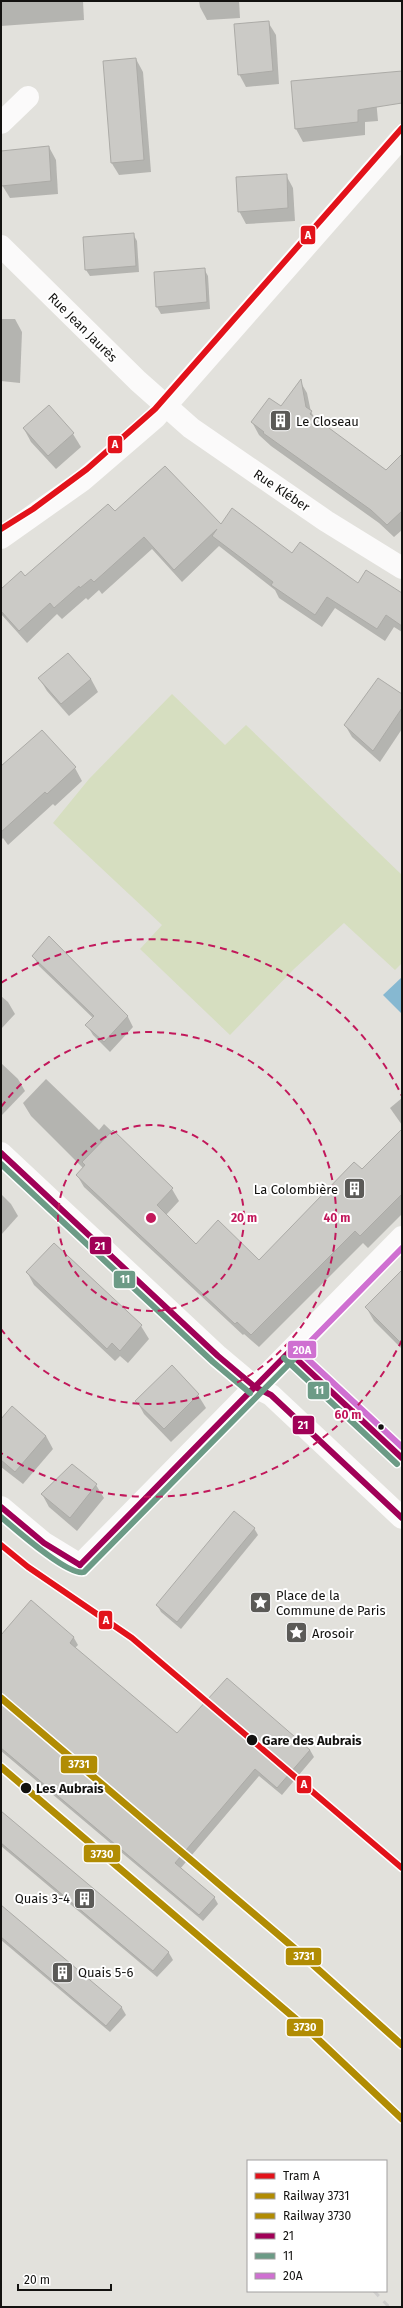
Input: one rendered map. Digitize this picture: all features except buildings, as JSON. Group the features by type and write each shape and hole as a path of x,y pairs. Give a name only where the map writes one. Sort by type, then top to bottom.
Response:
{"street":[{"path":"1,123 28,97"},
{"path":"1,538 88,475 166,406 402,137"},
{"name":"Rue Jean Jaurès","path":"1,246 166,406"},
{"name":"Rue Kléber","path":"166,406 191,428 319,516 402,568"},
{"path":"1,1152 218,1356 255,1387 271,1395 402,1518"},
{"path":"1,1507 44,1543 80,1565 402,1237"}],"green space":[{"path":"172,694 225,745 246,725 402,875 402,963 395,970 344,923 294,969 230,1035 140,949 162,925 53,823 89,779"}],"water":[{"path":"402,977 402,1014 383,995"}],"railway":[{"path":"375,2292 389,2307"}],"tram line":[{"name":"A","path":"1,529 33,509 87,469 155,409 402,128"},
{"name":"A","path":"1,1545 28,1567 132,1638 402,1868"}],"rail line":[{"name":"3731","path":"1,1698 301,1954 402,2045"},
{"name":"3730","path":"1,1767 305,2027 402,2119"}],"transit line":[{"name":"21","path":"1,1153 218,1356 255,1387 271,1395 402,1518"},
{"name":"11","path":"1,1164 213,1362 250,1393"},
{"name":"20A","path":"402,1248 300,1352 402,1447"},
{"name":"21","path":"289,1352 402,1458"},
{"name":"21","path":"80,1565 289,1352"},
{"name":"11","path":"284,1358 397,1464"},
{"name":"11","path":"1,1517 29,1541 55,1560 77,1572 84,1572 295,1358"},
{"name":"21","path":"1,1507 44,1543 80,1565"}],"place":[{"name":"Le Closeau","path":"280,421"},
{"name":"La Colombière","path":"354,1189"},
{"name":"Place de la Commune de Paris","path":"260,1602"},
{"name":"Arosoir","path":"297,1633"},
{"name":"Gare des Aubrais","path":"252,1740"},
{"name":"Les Aubrais","path":"26,1788"},
{"name":"Quais 3-4","path":"85,1898"},
{"name":"Quais 5-6","path":"62,1972"}]}
